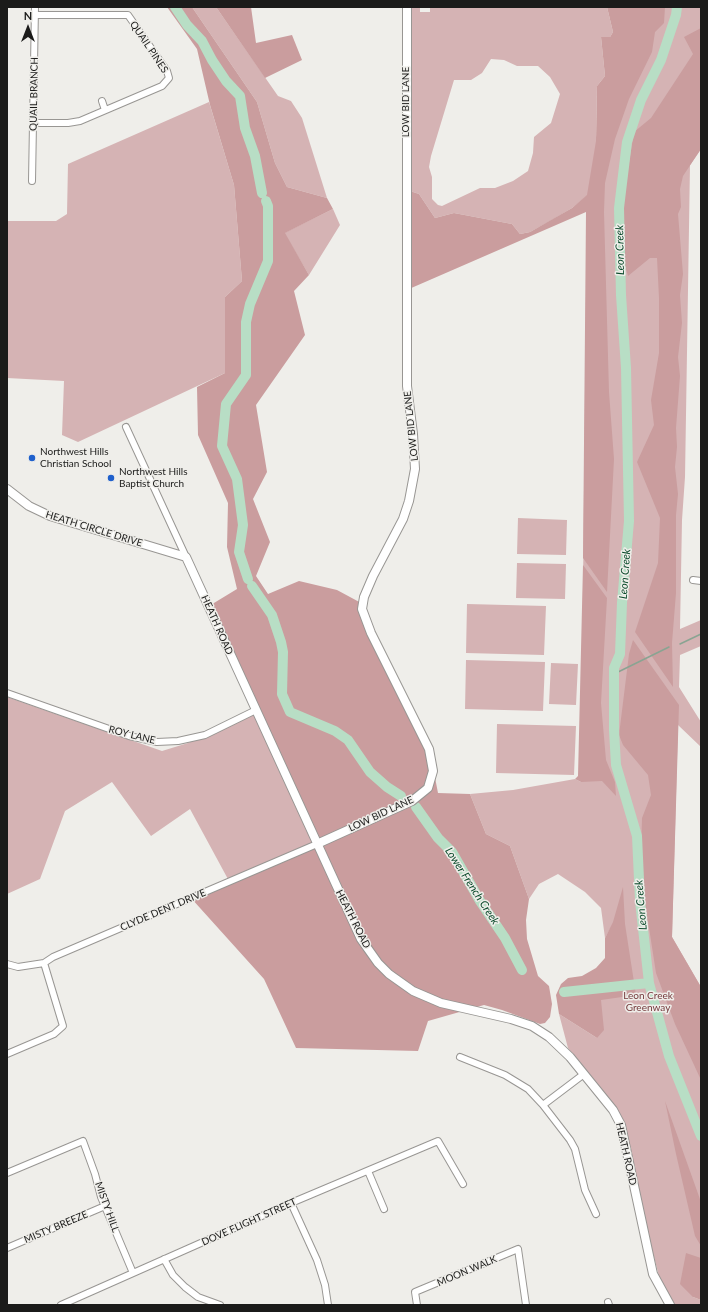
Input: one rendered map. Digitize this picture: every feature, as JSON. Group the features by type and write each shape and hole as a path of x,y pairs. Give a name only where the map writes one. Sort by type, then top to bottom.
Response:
{"street":[{"name":"QUAIL BRANCH","path":"32,181 35,7"},
{"name":"LOW BID LANE","path":"317,844 412,801 428,788 433,771 429,749 370,633 362,609 364,597 373,576 403,519 409,501 415,469 406,366 406,7"},
{"name":"QUAIL PINES","path":"35,16 128,15 167,71 169,78 162,86 105,110"},
{"path":"33,123 74,122 105,110 102,101"},
{"name":"HEATH ROAD","path":"126,427 361,940 372,956 389,974 413,991 441,1003 511,1019 542,1031 570,1057 613,1110 621,1125 653,1274 670,1305"},
{"name":"HEATH CIRCLE DRIVE","path":"7,489 29,506 50,516 186,556"},
{"path":"693,580 701,581"},
{"name":"ROY LANE","path":"7,693 129,736 157,742 178,741 204,735 256,710"},
{"name":"CLYDE DENT DRIVE","path":"7,964 18,967 44,963 53,957 317,844"},
{"path":"7,1054 54,1034 63,1026 44,963"},
{"path":"460,1057 505,1075 528,1089 544,1105 575,1149 585,1190 596,1214"},
{"path":"544,1105 584,1074"},
{"name":"MISTY HILL","path":"7,1173 83,1141 105,1206 133,1273"},
{"name":"DOVE FLIGHT STREET","path":"61,1305 291,1203 438,1142 463,1184"},
{"path":"368,1171 384,1209"},
{"path":"291,1203 317,1260 325,1285 328,1305"},
{"name":"MISTY BREEZE","path":"7,1248 105,1206"},
{"name":"MOON WALK","path":"417,1305 416,1292 518,1249 526,1305"},
{"path":"164,1259 173,1276 184,1287 198,1297 216,1304"}],"green space":[{"path":"192,7 216,7 278,96 291,101 302,118 327,198 287,187 275,163 257,102"},
{"name":"Leon Creek Greenway","path":"411,7 420,7 420,12 430,12 430,7 607,7 613,32 610,37 601,37 605,76 597,86 596,138 619,71 615,7 701,7 701,149 690,165 685,477 682,520 680,629 701,620 701,646 680,655 679,687 701,722 701,747 678,725 672,937 701,987 701,1288 693,1297 701,1300 701,1305 674,1305 659,1276 614,1106 568,1048 559,1014 597,1038 588,1000 615,949 610,929 605,938 601,908 585,892 558,874 539,884 529,899 510,846 486,834 470,794 513,790 575,779 581,782 587,196 572,208 550,221 530,232 520,234 512,224 454,213 435,218 419,194 410,191","holes":["491,59 504,60 517,66 538,66 550,77 560,94 551,123 534,137 533,153 528,171 513,181 495,188 480,188 442,206 438,205 432,199 432,177 429,167 454,80 471,80 482,73"]},
{"path":"209,102 234,185 242,281 225,297 225,373 78,442 62,435 64,381 7,378 7,221 56,221 67,214 68,164"},
{"path":"333,209 340,225 309,275 284,233"},
{"path":"518,518 567,520 566,555 517,554"},
{"path":"517,563 566,564 565,599 516,598"},
{"path":"467,604 546,606 544,655 466,653"},
{"path":"466,660 545,662 543,711 465,709"},
{"path":"551,663 578,664 576,705 549,704"},
{"path":"7,697 162,751 188,743 256,710 317,844 229,881 190,809 151,836 112,782 65,811 40,879 7,894"},
{"path":"497,724 576,726 574,775 496,773"}],"shaded area":[{"path":"167,7 192,7 257,102 275,163 287,187 327,198 333,209 285,233 309,275 294,291 305,335 256,405 267,472 253,499 270,542 256,576 268,594 299,581 337,590 363,604 362,609 431,757 438,793 470,794 486,834 510,846 529,899 526,920 527,939 538,976 549,986 552,1004 550,1017 545,1023 540,1024 484,1005 428,1021 418,1051 296,1048 264,979 191,898 317,843 209,606 237,589 227,547 228,503 198,435 197,387 225,373 225,297 242,281 234,185 210,105 197,49"},
{"path":"216,7 251,7 256,43 292,35 302,60 265,78"},
{"path":"607,7 665,7 664,23 655,32 652,52 629,99 615,139 605,183 604,212 609,392 614,459 607,592 583,558 586,212 409,289 410,191 419,194 435,218 454,213 512,224 520,234 530,232 572,208 587,195 596,141 597,86 605,76 601,37 610,37 613,32"},
{"path":"701,28 701,149 683,176 680,189 681,207 678,214 683,274 680,295 682,323 678,357 680,376 675,467 678,494 676,515 676,593 672,643 673,687 635,632 658,563 660,518 637,462 654,425 651,400 659,353 659,298 657,258 650,258 628,276 622,255 623,200 634,132 651,118 693,54 684,37"},
{"path":"583,565 607,598 601,703 606,760 615,782 616,796 602,781 581,782 575,779 578,776"},
{"path":"633,640 679,705 672,937 701,987 701,1080 675,1024 656,973 645,902 641,853 642,818 651,795 648,775 623,745 619,735 629,654"},
{"path":"623,887 625,924 636,995 601,1000 604,1030 597,1038 559,1014 556,995 561,984 568,978 582,976 596,968 605,958 605,938 613,922"},
{"path":"665,1101 701,1202 701,1246 695,1236"},
{"path":"686,1253 701,1258 701,1300 693,1297 680,1284"}],"waterway":[{"name":"Lower French Creek","path":"175,7 187,25 202,41 212,60 226,81 240,96 245,128 255,156 262,193"},
{"name":"Leon Creek","path":"677,7 676,15 661,60 641,100 627,142 619,208 621,295 626,368 629,521 622,603 620,654 614,668 614,730 616,765 637,836 640,901 649,983 669,1056 701,1136"},
{"name":"Lower French Creek","path":"248,579 239,552 243,525 237,479 222,446 226,404 246,375 246,322 250,304 268,261 268,206 266,201"},
{"name":"Lower French Creek","path":"252,586 272,615 281,642 283,652 282,694 290,712 335,731 348,740 370,772 387,787 401,796"},
{"path":"680,644 701,634"},
{"path":"614,674 669,647"},
{"name":"Lower French Creek","path":"416,807 438,838 452,852 480,901 505,938 522,970"},
{"name":"Lower French Creek","path":"564,992 649,983"}],"place":[{"name":"Northwest Hills Christian School","path":"32,458"},
{"name":"Northwest Hills Baptist Church","path":"111,478"}]}
